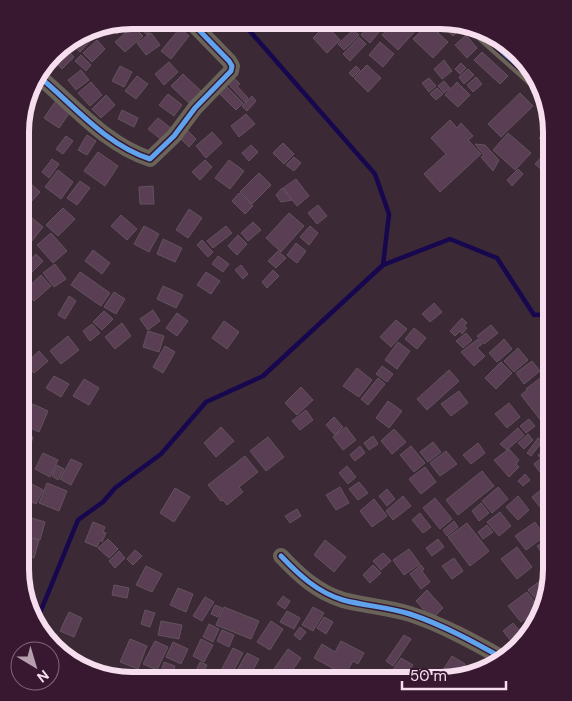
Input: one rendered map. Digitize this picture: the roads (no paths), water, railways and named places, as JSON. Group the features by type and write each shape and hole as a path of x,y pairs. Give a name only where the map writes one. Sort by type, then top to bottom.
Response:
{"street":[{"path":"43,80 57,90 105,136 136,154 150,159 174,136 194,108 231,71 232,66 229,60 198,29"},
{"path":"494,44 522,69"},
{"path":"281,556 296,572 316,588 342,600 410,614 470,640 497,655"}],"waterway":[{"path":"40,614 78,520 103,502 115,488 161,454 206,402 263,376 383,265 389,214 375,174 248,29"},
{"path":"383,265 450,239 497,258 534,315 543,314"}]}
